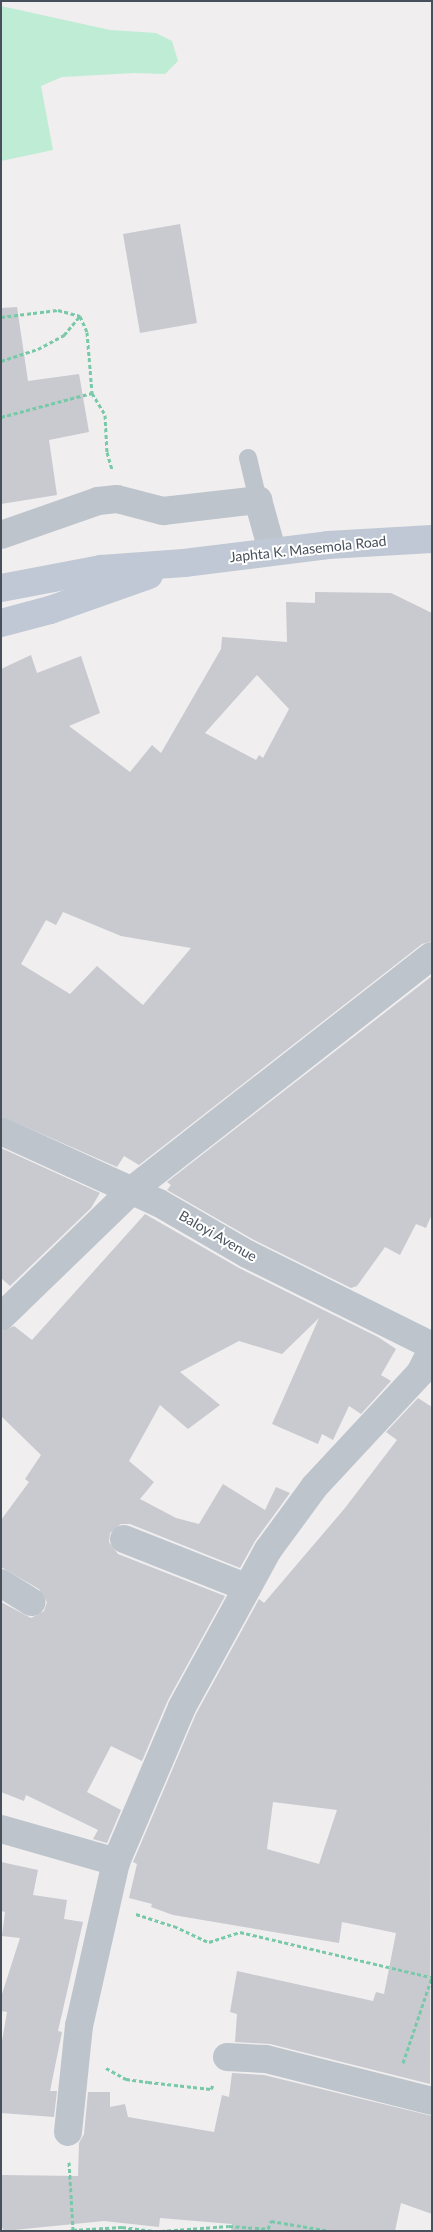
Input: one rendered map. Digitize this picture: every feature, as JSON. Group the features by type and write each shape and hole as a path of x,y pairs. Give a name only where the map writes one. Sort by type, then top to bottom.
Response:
{"main road":[{"name":"Japhta K. Masemola Road","path":"1,588 100,569 184,563 272,550 432,540"},
{"name":"Japhta K. Masemola Road","path":"1,623 50,610 184,563"}],"street":[{"path":"1,535 98,501 117,499 164,511 258,500 272,550"},
{"path":"1,1317 132,1190 432,956"},
{"name":"Baloyi Avenue","path":"1,1131 132,1190 247,1254 432,1348"},
{"path":"68,2132 74,2064 90,1969 116,1862 182,1707 245,1587 268,1550 315,1486 420,1373 432,1348"},
{"path":"124,1539 245,1587"},
{"path":"1,1583 31,1602"},
{"path":"1,1829 116,1862"},
{"path":"227,2058 266,2059 432,2101"}],"lane":[{"path":"248,458 258,500"}],"path":[{"path":"1,317 58,310 80,316"},
{"path":"1,361 38,349 64,335 80,316"},
{"path":"80,316 87,332 92,393 105,415 107,452 117,499"},
{"path":"1,417 92,393"},
{"path":"106,1906 174,1926 209,1942 240,1932 431,1977 408,2043 395,2093"},
{"path":"74,2064 108,2068 126,2079 211,2090 227,2058"},
{"path":"68,2132 71,2230 122,2228 154,2231"},
{"path":"161,2231 229,2226 268,2229 271,2221 330,2231"}],"green space":[{"path":"1,6 110,30 156,33 172,41 178,61 165,74 134,73 62,77 41,86 53,150 1,161"}],"building":[{"path":"180,224 197,323 140,333 123,234"},
{"path":"17,307 28,381 79,374 89,432 49,440 57,495 1,504 1,308"},
{"path":"315,592 391,593 432,613 432,941 422,944 139,1165 124,1156 117,1167 1,1116 1,669 31,655 37,673 81,656 100,713 69,726 130,772 152,745 161,753 221,649 222,637 287,642 286,602 315,603","holes":["257,675 289,709 263,758 259,755 256,760 205,733","63,912 121,936 191,948 143,1005 97,966 70,994 21,964 46,920 56,925"]},
{"path":"432,976 432,1214 426,1228 416,1224 400,1255 385,1247 357,1286 351,1288 254,1240 167,1190 171,1185 167,1182"},
{"path":"1,1148 100,1193 91,1208 10,1286 1,1278"},
{"path":"145,1214 239,1268 378,1337 396,1349 381,1375 391,1381 361,1414 349,1406 333,1440 322,1434 318,1444 272,1424 319,1318 282,1354 239,1341 180,1372 220,1405 188,1429 160,1405 129,1461 154,1482 140,1499 176,1518 199,1524 223,1484 265,1510 276,1487 290,1493 255,1541 240,1568 130,1524 121,1524 110,1533 109,1542 118,1554 225,1596 168,1700 142,1761 111,1746 87,1792 121,1810 107,1843 93,1839 98,1830 26,1795 24,1801 1,1792 1,1602 31,1618 44,1611 47,1602 39,1589 1,1567 1,1520 29,1482 25,1479 41,1455 1,1416 1,1332 14,1326 32,1340"},
{"path":"418,1398 432,1407 430,2084 270,2044 235,2042 237,2014 230,2012 237,1971 373,2001 376,1992 384,1994 396,1933 342,1922 339,1943 173,1915 151,1907 152,1904 129,1898 137,1864 133,1862 196,1714 259,1599 264,1603 345,1508 397,1440 386,1432","holes":["273,1802 337,1810 319,1864 267,1849"]},
{"path":"1,1862 38,1870 33,1895 67,1900 64,1919 83,1922 58,2031 62,2032 50,2091 57,2091 54,2117 1,2113 1,2047 7,2012 1,2011 1,1997 20,1938 2,1936 5,1912 1,1911"},
{"path":"232,2073 264,2075 432,2116 432,2214 401,2203 395,2231 231,2231 232,2224 160,2218 159,2227 104,2221 4,2231 1,2225 1,2175 78,2176 79,2143 84,2134 88,2092 110,2092 110,2107 125,2104 128,2117 214,2132 222,2095 229,2097"}]}
